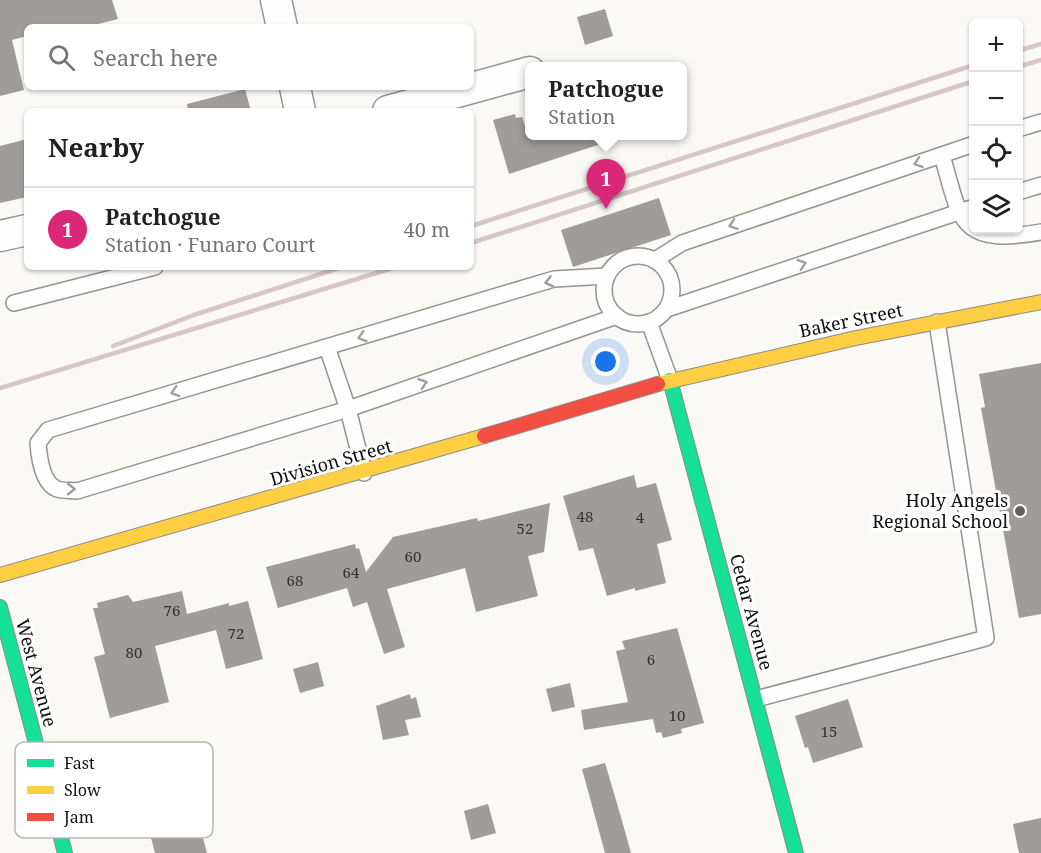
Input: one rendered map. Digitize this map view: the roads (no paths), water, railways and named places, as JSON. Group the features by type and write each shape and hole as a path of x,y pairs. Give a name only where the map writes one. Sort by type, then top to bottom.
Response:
{"street":[{"path":"276,0 281,24"},
{"path":"474,87 525,73"},
{"path":"296,90 299,108"},
{"path":"399,108 464,90"},
{"path":"0,236 24,231"},
{"name":"Baker Street","path":"670,380 937,322 1041,302"},
{"name":"Division Street","path":"0,575 364,473 670,380"},
{"name":"Cedar Avenue","path":"670,380 796,853"},
{"name":"West Avenue","path":"0,607 36,742"},
{"name":"West Avenue","path":"61,838 65,853"}],"lane":[{"path":"1023,127 1041,122"},
{"path":"655,260 682,243 969,146"},
{"path":"942,155 958,212 969,228 986,234 1016,236 1041,232"},
{"path":"1023,190 1041,185"},
{"path":"667,309 671,299 670,276 655,260 633,256 622,260 607,276 605,297 617,316 638,324 649,322 667,309 969,209"},
{"path":"14,303 115,272 131,270"},
{"path":"607,276 554,279 48,430 38,443 48,482 57,489 77,491 348,409 617,316"},
{"path":"649,322 670,380"},
{"path":"756,699 986,638 937,322"},
{"path":"327,347 348,409 364,473"}],"railway":[{"path":"1023,49 1041,44"},
{"path":"1023,65 1041,60"},
{"path":"474,225 969,67"},
{"path":"474,242 969,83"},
{"path":"113,346 194,315 333,270"},
{"path":"0,388 386,270"}],"place":[{"name":"Patchogue","path":"606,209"},
{"name":"Holy Angels Regional School","path":"1020,511"}]}
